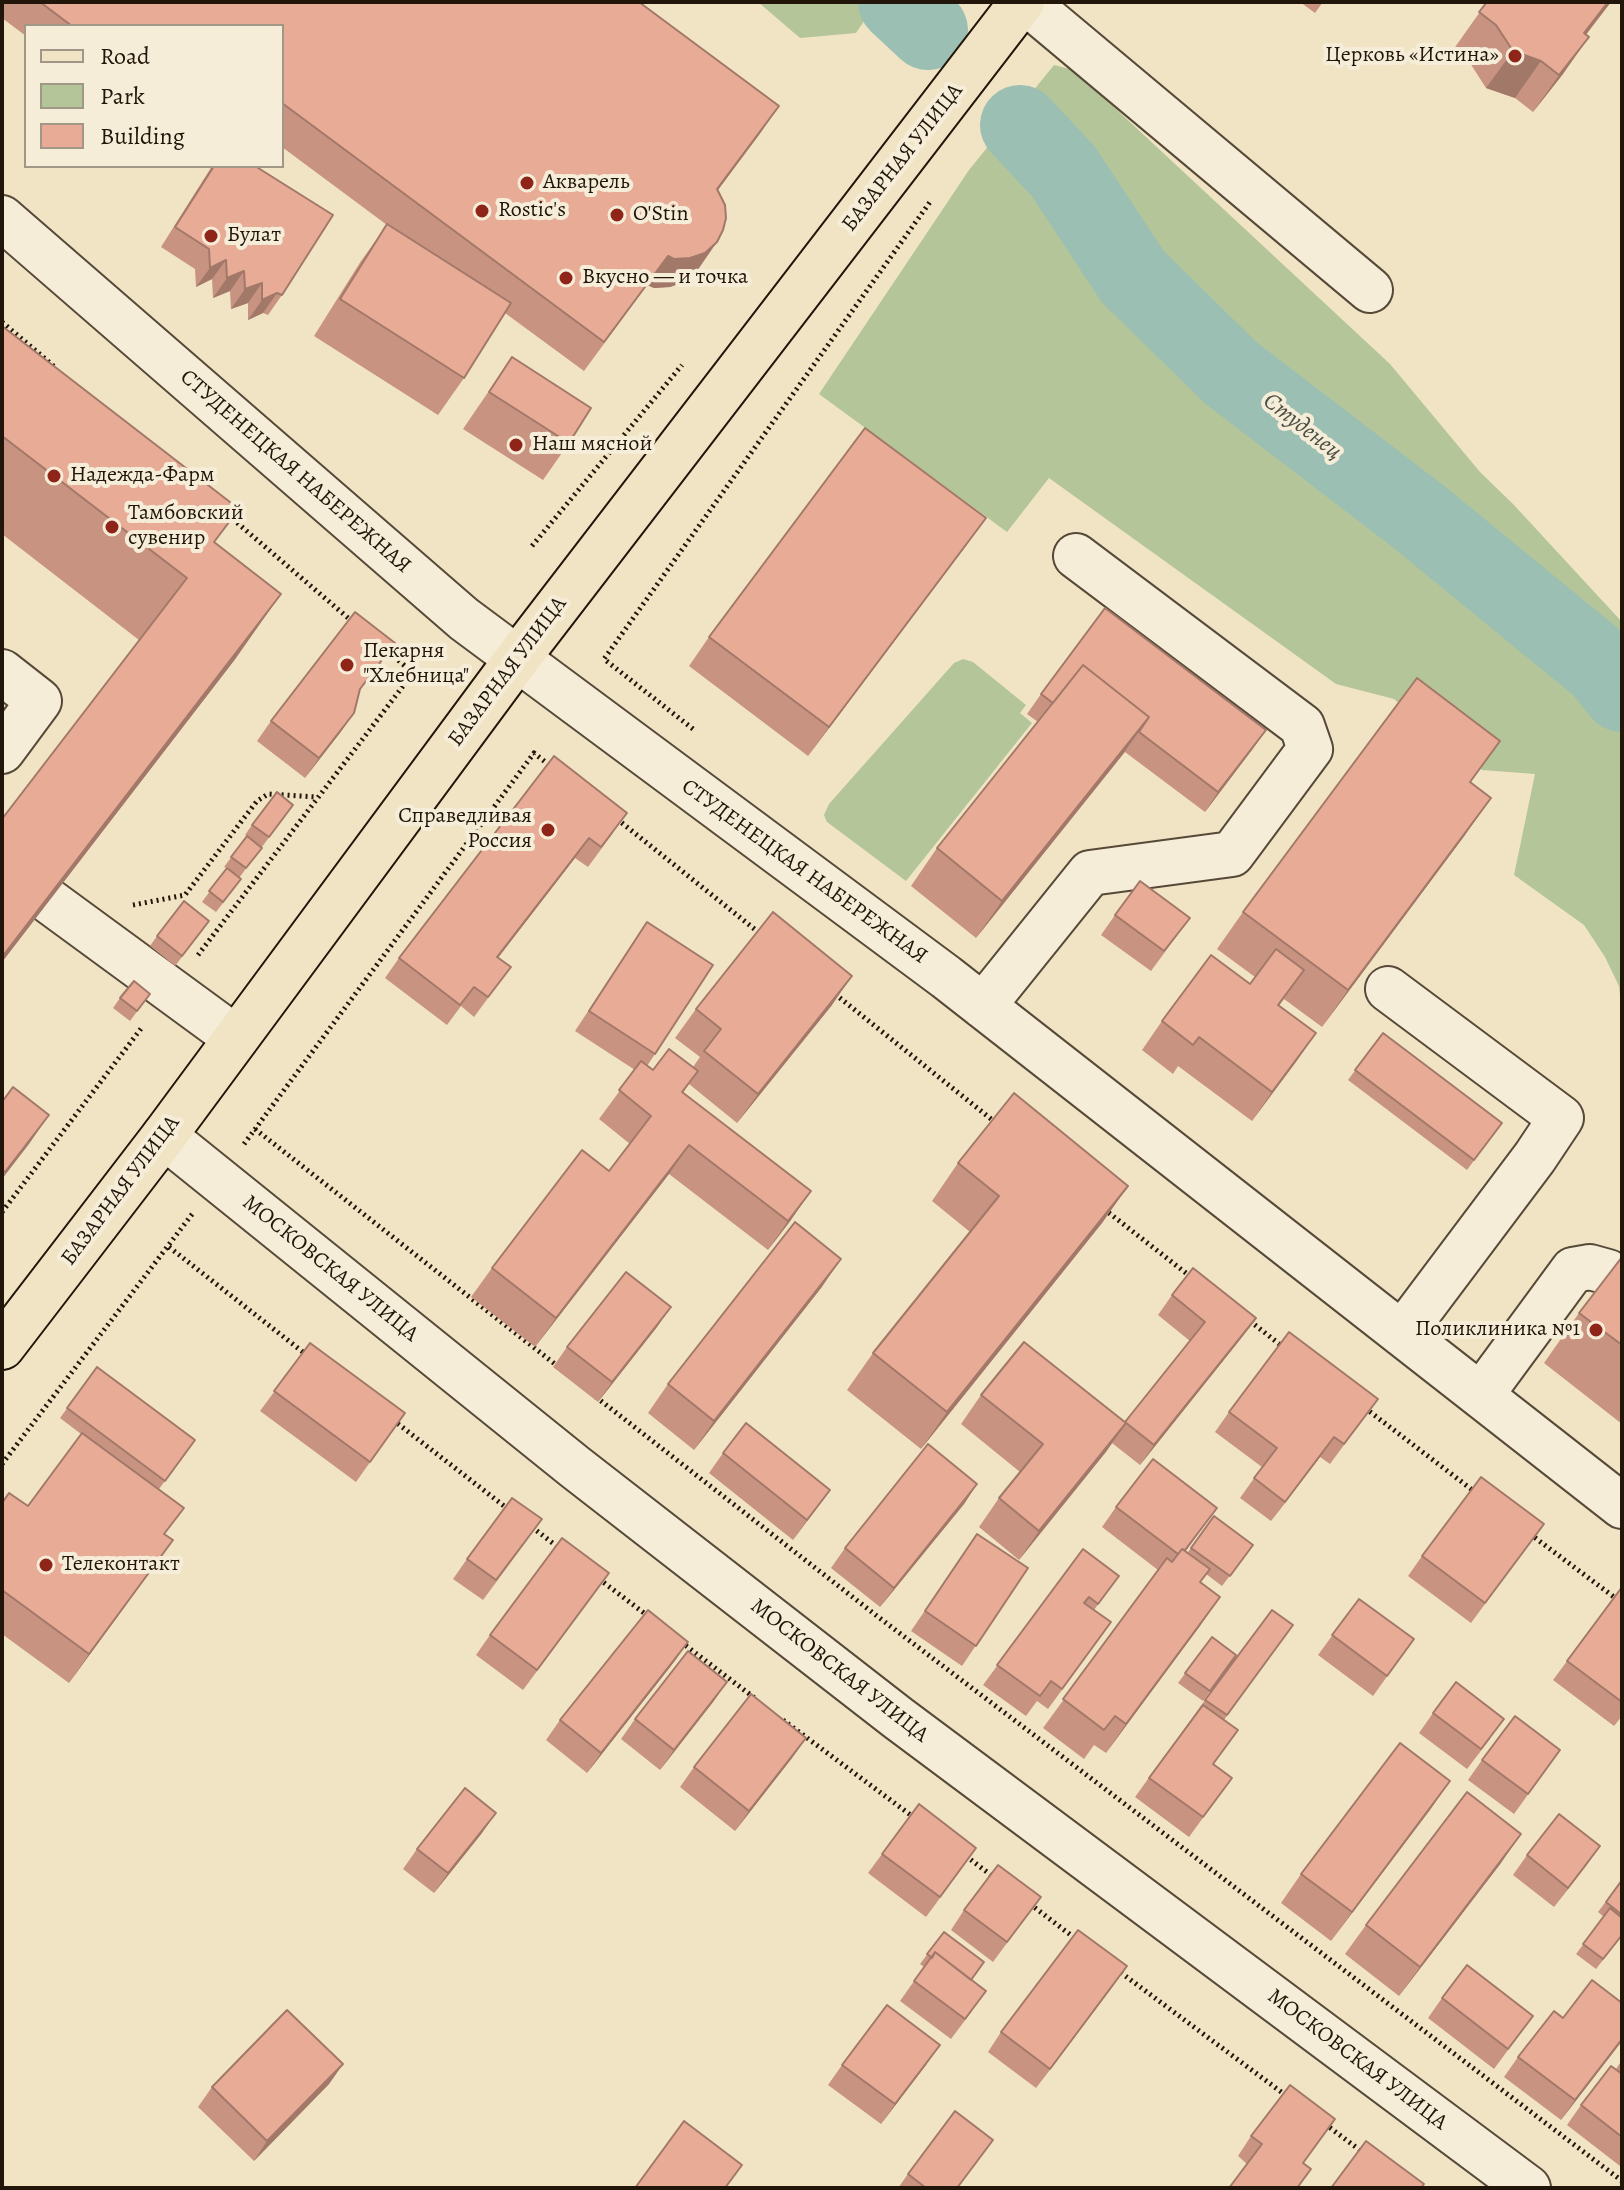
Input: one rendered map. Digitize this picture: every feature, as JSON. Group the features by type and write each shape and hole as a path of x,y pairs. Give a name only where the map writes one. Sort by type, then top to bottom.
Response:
{"main road":[{"name":"БАЗАРНАЯ УЛИЦА","path":"2,1347 164,1136 517,659 1024,2"}],"street":[{"path":"1024,2 1370,290"},
{"name":"СТУДЕНЕЦКАЯ НАБЕРЕЖНАЯ","path":"2,218 464,619 946,977 1622,1506"},
{"path":"983,1006 1090,873 1232,854 1310,749 1302,726 1076,556"},
{"path":"2,672 39,701 2,751"},
{"path":"60,909 236,1038"},
{"path":"1388,989 1561,1118 1402,1334"},
{"name":"МОСКОВСКАЯ УЛИЦА","path":"164,1136 575,1467 898,1718 1528,2188"},
{"path":"1481,1395 1573,1270 1590,1267 1608,1272 1622,1281"}],"path":[{"path":"604,659 930,201"},
{"path":"2,322 62,374"},
{"path":"220,508 365,631"},
{"path":"2,1212 413,673 377,642"},
{"path":"559,773 534,753 255,1129 566,1373"},
{"path":"60,909 185,895 257,801 268,794 318,797"},
{"path":"608,813 769,941"},
{"path":"831,991 1005,1129"},
{"path":"1104,1209 1192,1277"},
{"path":"2,1464 169,1247 315,1361"},
{"path":"1242,1316 1293,1354"},
{"path":"591,1392 877,1616 1622,2181"},
{"path":"1356,1402 1483,1498"},
{"path":"390,1419 517,1516"},
{"path":"529,1525 567,1554"},
{"path":"1521,1527 1622,1603"},
{"path":"593,1574 656,1622"},
{"path":"681,1642 757,1700"},
{"path":"782,1719 921,1823"},
{"path":"958,1851 996,1879"},
{"path":"1021,1898 1084,1945"},
{"path":"1109,1963 1297,2104"},
{"path":"1323,2122 1373,2160"}],"green space":[{"path":"758,2 877,2 856,33 800,38"},
{"path":"1054,65 1074,70 1390,364 1480,472 1622,622 1622,1015 1619,986 1584,925 1514,875 1535,774 1482,770 1394,699 1336,684 1049,478 1007,532 819,394 969,170"},
{"path":"963,659 973,662 1026,705 1020,713 1032,723 906,881 827,822 824,815 829,804 954,663"}],"building":[{"name":"Акварель","path":"40,2 639,2 779,106 717,189 725,205 726,218 717,242 705,253 690,258 674,259 668,256 604,342 284,104 284,24 69,24"},
{"path":"1487,2 1608,2 1584,33 1589,37 1559,75 1541,61 1513,51 1496,25 1479,12"},
{"path":"213,168 258,168 333,215 282,295 277,293 262,300 262,283 245,289 244,271 227,278 226,260 210,268 209,249 175,227"},
{"path":"387,224 511,303 464,378 340,299"},
{"path":"2,326 239,509 214,542 281,594 2,957 2,819 187,578 2,436"},
{"path":"512,357 591,408 569,443 489,392"},
{"path":"865,428 986,518 829,727 709,637"},
{"path":"1105,608 1266,730 1218,792 1139,732 1149,717 1083,665 1053,703 1041,694"},
{"path":"355,612 395,643 360,689 354,713 319,758 271,721"},
{"path":"1083,665 1149,717 1002,901 937,848"},
{"path":"1417,678 1500,741 1470,782 1491,798 1348,990 1243,912"},
{"path":"554,756 627,813 601,847 589,838 497,957 511,967 488,997 474,987 460,1005 399,958"},
{"path":"277,792 293,805 269,837 252,825"},
{"path":"247,836 262,848 246,868 231,857"},
{"path":"227,868 241,879 223,902 209,891"},
{"path":"1140,881 1190,918 1164,951 1115,915"},
{"path":"184,901 209,921 182,956 157,936"},
{"path":"773,912 852,976 758,1094 704,1051 721,1029 696,1009"},
{"path":"647,922 713,965 655,1054 589,1011"},
{"path":"1276,949 1304,970 1278,1005 1316,1033 1272,1092 1199,1037 1193,1045 1162,1021 1211,955 1250,984"},
{"path":"134,981 150,994 137,1011 120,998"},
{"path":"1383,1033 1502,1123 1474,1160 1355,1070"},
{"path":"669,1049 698,1071 682,1092 811,1191 788,1221 689,1145 556,1318 492,1268 582,1150 609,1171 651,1116 619,1090 641,1061 653,1070"},
{"path":"13,1087 49,1115 5,1172 2,1170 2,1102"},
{"path":"1014,1093 1128,1186 947,1412 873,1353 999,1196 958,1163"},
{"path":"795,1222 841,1259 714,1421 668,1384"},
{"path":"1622,1257 1622,1345 1579,1313"},
{"path":"1193,1268 1256,1318 1154,1445 1125,1422 1205,1322 1172,1295"},
{"path":"626,1272 671,1307 612,1382 567,1347"},
{"path":"1289,1332 1378,1399 1344,1444 1334,1437 1285,1502 1254,1478 1277,1448 1229,1412"},
{"path":"1024,1342 1126,1423 1039,1531 999,1498 1043,1444 981,1395"},
{"path":"310,1343 405,1413 370,1462 274,1391"},
{"path":"97,1367 195,1440 165,1481 67,1408"},
{"path":"746,1423 830,1490 807,1520 723,1453"},
{"path":"82,1433 184,1508 164,1534 173,1540 89,1654 2,1590 2,1503 9,1493 28,1506"},
{"path":"928,1444 977,1484 894,1588 845,1548"},
{"path":"1153,1459 1217,1508 1185,1550 1178,1554 1116,1507"},
{"path":"1481,1477 1544,1524 1485,1603 1422,1556"},
{"path":"512,1498 542,1519 496,1580 467,1559"},
{"path":"1214,1516 1253,1545 1230,1576 1191,1548"},
{"path":"977,1534 1028,1568 976,1646 925,1611"},
{"path":"562,1538 609,1573 537,1670 490,1635"},
{"path":"1083,1549 1119,1576 1098,1604 1089,1597 1084,1603 1111,1622 1062,1689 1051,1681 1040,1696 997,1665"},
{"path":"1182,1549 1210,1569 1200,1582 1220,1597 1126,1724 1115,1716 1104,1730 1063,1699 1167,1558 1172,1562"},
{"path":"1622,1587 1622,1702 1567,1661"},
{"path":"1359,1599 1414,1639 1387,1676 1332,1635"},
{"path":"648,1610 688,1642 601,1753 560,1720"},
{"path":"1272,1610 1293,1625 1227,1715 1205,1700"},
{"path":"1212,1637 1236,1655 1210,1691 1185,1673"},
{"path":"688,1651 727,1682 674,1750 635,1719"},
{"path":"1456,1682 1504,1719 1481,1749 1433,1713"},
{"path":"751,1694 806,1738 749,1811 694,1767"},
{"path":"1203,1705 1238,1730 1213,1764 1232,1778 1203,1817 1149,1778"},
{"path":"1515,1716 1560,1750 1528,1794 1482,1760"},
{"path":"1400,1743 1450,1781 1352,1912 1301,1874"},
{"path":"465,1788 496,1813 448,1873 417,1849"},
{"path":"1467,1792 1521,1834 1420,1967 1366,1925"},
{"path":"919,1804 976,1848 940,1897 882,1854"},
{"path":"1559,1814 1600,1846 1568,1888 1527,1855"},
{"path":"998,1865 1041,1897 1007,1942 964,1910"},
{"path":"1622,1880 1622,1915 1606,1902"},
{"path":"1610,1908 1622,1918 1622,1935 1603,1959 1583,1944"},
{"path":"1078,1930 1127,1966 1050,2069 1001,2032"},
{"path":"944,1932 984,1962 971,1980 935,1952 932,1958 927,1954"},
{"path":"935,1952 986,1991 965,2019 914,1981"},
{"path":"1467,1965 1533,2016 1508,2049 1442,1998"},
{"path":"1592,1980 1622,2003 1622,2039 1575,2100 1518,2057 1554,2011 1563,2018"},
{"path":"887,2005 940,2045 895,2104 842,2065"},
{"path":"287,2010 343,2064 267,2141 212,2087"},
{"path":"1611,2066 1622,2074 1622,2137 1581,2105"},
{"path":"1290,2085 1335,2119 1303,2163 1311,2169 1297,2188 1229,2188 1262,2144 1251,2136"},
{"path":"955,2111 993,2140 957,2188 926,2188 908,2174"},
{"path":"684,2121 742,2165 725,2188 635,2188"},
{"path":"1366,2141 1424,2184 1421,2188 1331,2188"}],"waterway":[{"name":"Студенец","path":"898,2 928,30"},
{"name":"Студенец","path":"1020,125 1063,171 1133,277 1231,373 1419,517 1602,667 1622,692"}],"place":[{"name":"Церковь «Истина»","path":"1515,56"},
{"name":"Акварель","path":"527,183"},
{"name":"Rostic's","path":"482,211"},
{"name":"O'Stin","path":"617,215"},
{"name":"Булат","path":"211,236"},
{"name":"Вкусно — и точка","path":"566,278"},
{"name":"Наш мясной","path":"516,445"},
{"name":"Надежда-Фарм","path":"54,476"},
{"name":"Тамбовский сувенир","path":"112,527"},
{"name":"Пекарня \"Хлебница\"","path":"347,665"},
{"name":"Справедливая Россия","path":"548,830"},
{"name":"Поликлиника №1","path":"1596,1330"},
{"name":"Телеконтакт","path":"46,1565"}]}
